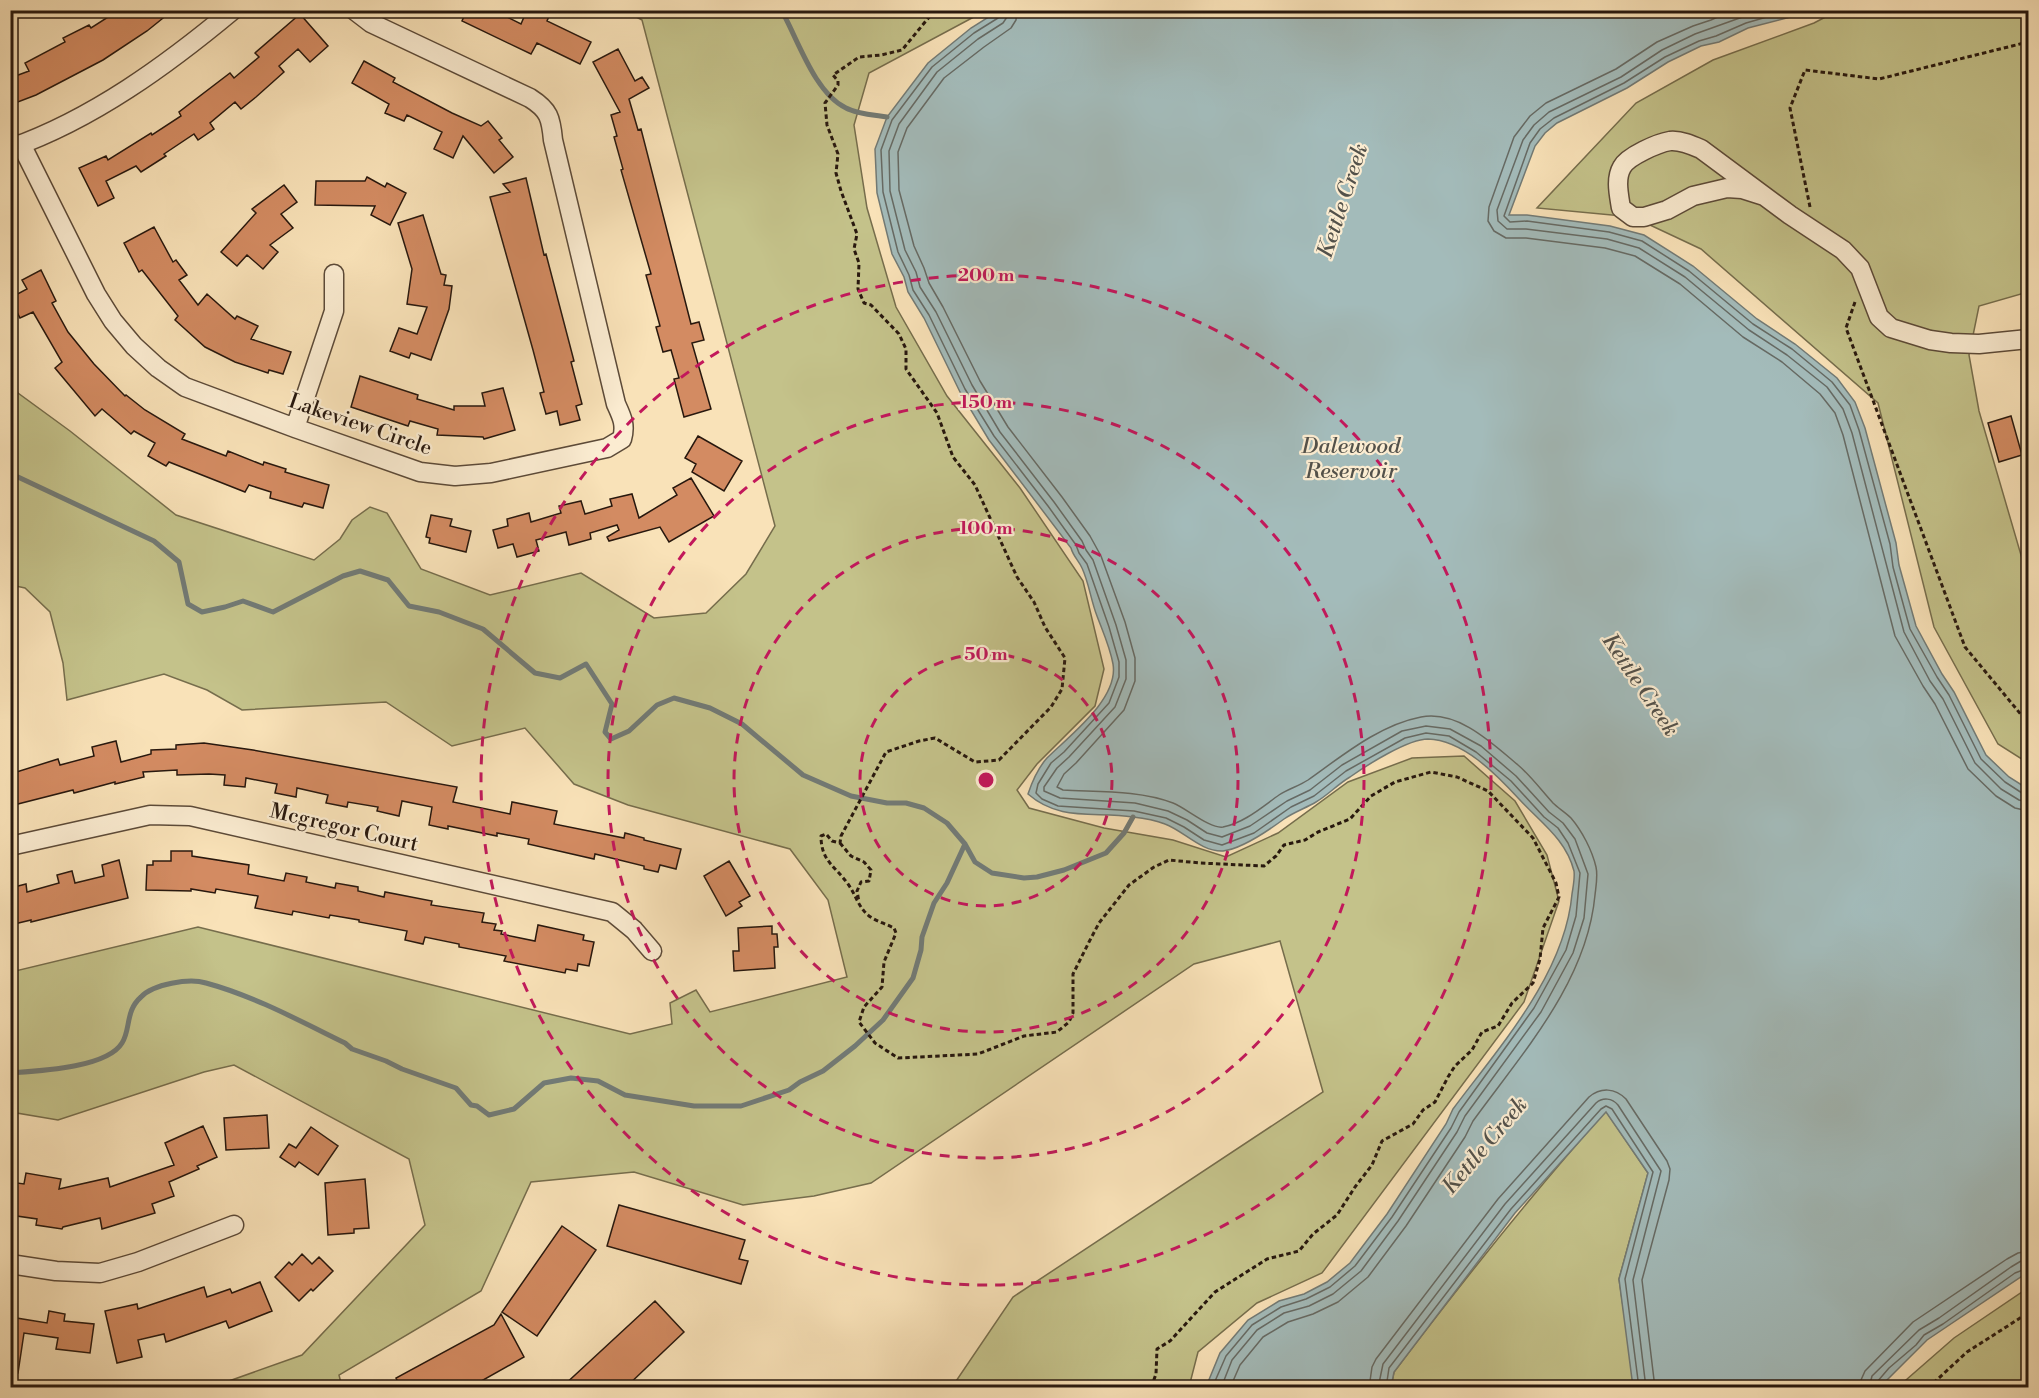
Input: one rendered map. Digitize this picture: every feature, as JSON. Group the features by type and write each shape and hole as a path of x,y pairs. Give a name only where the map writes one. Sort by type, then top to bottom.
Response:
{"street":[{"path":"16,146 63,125 148,76 233,10"},
{"name":"Lakeview Circle","path":"16,146 113,321 134,346 158,368 185,387 420,472 455,476 491,473 608,448 622,439 623,420 616,404 553,140 552,123 544,107 530,98 371,23 354,10"},
{"path":"1764,196 1742,189 1727,188 1693,196 1667,210 1644,218 1634,217 1621,208 1618,180 1622,166 1636,155 1671,141 1686,142 1701,149 1843,250 1860,268 1879,317 1891,328 1930,340 1951,343 1979,344 2028,339"},
{"path":"295,428 334,311 334,274"},
{"name":"Mcgregor Court","path":"10,846 150,816 189,816 612,912 634,930 652,951"},
{"path":"10,1264 100,1273 138,1262 234,1224"}],"path":[{"path":"840,843 841,836 886,752 934,738 975,762 999,759 1051,707 1062,689 1065,668 1065,658 1045,627 1034,602 1017,577 975,485 953,457 937,413 906,369 906,349 898,334 871,306 864,303 858,289 859,263 854,249 857,234 836,173 838,154 827,124 825,103 838,85 833,75 842,67 859,57 902,50 935,10"},
{"path":"859,907 857,891 861,882 869,881 871,870 864,862 851,856 840,843 832,842 826,834 821,836 821,847 834,870 848,884 859,907 871,918 894,928 896,933 884,962 882,987 864,1007 859,1022 862,1028 875,1044 898,1058 978,1054 1024,1036 1057,1032 1069,1022 1073,1013 1073,974 1099,923 1129,885 1168,860 1264,866 1284,845 1305,840 1318,831 1350,819 1371,796 1395,782 1431,772 1457,777 1488,791 1533,838 1556,882 1559,897 1542,928 1540,959 1533,983 1512,1003 1498,1026 1482,1032 1472,1050 1455,1066 1435,1102 1423,1110 1413,1124 1382,1142 1372,1164 1336,1215 1313,1234 1299,1251 1267,1259 1215,1292 1170,1341 1157,1349 1156,1374 1151,1388"},
{"path":"1928,1388 1968,1352 2028,1313"}],"shaded area":[{"path":"625,11 985,11 869,73 854,125 867,208 896,307 947,396 1020,488 1083,581 1104,669 1095,706 1037,764 1017,790 1029,808 1104,828 1173,840 1226,857 1278,833 1348,782 1412,758 1464,756 1515,801 1547,855 1559,901 1524,1002 1322,1273 1257,1303 1198,1352 1189,1387 952,1387 1013,1297 1323,1092 1280,941 1194,964 871,1183 814,1196 743,1205 634,1172 531,1182 481,1291 339,1375 342,1387 212,1387 302,1355 425,1225 409,1159 234,1065 204,1072 58,1120 11,1112 11,972 198,927 630,1034 672,1024 670,1003 696,990 710,1012 847,977 828,900 790,849 628,805 574,784 525,728 452,746 386,702 242,710 207,690 164,674 67,700 63,663 50,612 25,588 11,585 11,381 18,393 176,515 314,560 340,539 352,520 370,507 387,513 421,569 490,595 581,573 654,618 706,613 746,574 775,526 642,20"},
{"path":"1837,11 2028,11 2028,292 1979,306 1969,355 1979,411 2028,579 2028,763 1998,744 1934,627 1878,403 1701,249 1633,217 1537,208 1636,103 1713,60 1814,23"},
{"path":"1606,1111 1648,1173 1619,1279 1635,1387 1391,1388 1394,1372 1445,1305"},
{"path":"2028,1288 2028,1386 1898,1387 1954,1338"}],"water":[{"name":"Dalewood Reservoir","path":"998,11 1814,11 1748,28 1719,42 1701,46 1668,62 1627,88 1557,123 1535,146 1509,215 1527,215 1610,226 1644,235 1693,266 1757,319 1795,344 1837,378 1855,402 1865,428 1916,626 1954,692 1986,755 2009,777 2028,789 2028,1272 1927,1340 1880,1387 1633,1387 1619,1279 1648,1173 1606,1112 1515,1213 1394,1372 1391,1387 1206,1387 1220,1353 1248,1320 1279,1301 1304,1294 1327,1282 1350,1263 1387,1214 1446,1124 1453,1109 1528,1008 1544,981 1567,924 1574,871 1559,840 1489,769 1454,745 1428,739 1410,743 1388,754 1255,838 1238,847 1223,851 1200,845 1172,827 1157,821 1119,815 1065,812 1040,803 1028,794 1047,758 1079,728 1101,703 1113,677 1112,658 1081,565 1071,548 989,440 960,392 924,318 908,292 904,277 892,254 877,193 875,149 887,117 928,63 971,28"}],"building":[{"path":"119,10 173,10 147,31 103,60 36,95 10,105 10,78 29,71 25,63 65,42 63,38 89,25 91,28"},
{"path":"467,10 493,10 521,24 527,10 542,10 550,14 547,21 591,42 580,64 537,43 531,54 462,21"},
{"path":"300,14 328,46 310,62 298,49 279,66 284,72 241,109 235,102 210,123 214,129 198,140 194,134 141,172 136,166 106,181 114,198 98,206 79,168 106,156 108,160 181,116 179,112 230,73 234,78 259,57 255,53"},
{"path":"618,49 635,81 642,77 649,88 629,99 638,130 641,129 691,324 699,322 704,340 692,343 711,409 684,417 674,379 679,378 671,350 663,352 656,327 660,326 646,275 651,274 621,170 623,169 614,137 617,136 611,115 620,112 593,62"},
{"path":"364,61 395,78 393,82 452,113 481,126 488,121 502,138 499,140 513,157 494,173 463,136 453,158 434,149 442,132 407,115 404,121 385,113 389,104 352,83"},
{"path":"367,177 385,187 387,183 406,193 390,225 371,215 375,206 315,205 316,181 365,181"},
{"path":"526,178 544,255 546,254 574,361 571,362 582,404 576,406 580,420 560,425 557,411 546,414 540,393 544,392 490,197 510,192 503,184"},
{"path":"284,185 297,202 281,214 293,228 270,245 278,252 263,269 247,255 237,266 221,252 256,213 252,209"},
{"path":"423,215 441,274 446,275 444,285 452,286 449,309 431,360 411,353 409,358 390,351 399,328 417,334 427,307 407,304 412,269 398,223"},
{"path":"154,227 173,262 176,260 187,275 179,280 198,305 207,294 235,319 237,316 258,326 251,339 291,352 283,374 269,370 268,373 235,362 205,347 175,320 178,316 142,270 139,272 124,243"},
{"path":"41,270 56,301 52,303 68,332 94,364 125,396 185,434 182,439 226,456 228,451 263,465 264,462 286,469 285,472 329,485 323,508 304,503 302,507 270,498 271,492 249,485 245,492 169,462 166,466 148,456 155,443 134,431 131,434 102,409 95,416 55,368 62,362 33,312 20,318 10,298 27,289 22,280"},
{"path":"360,376 418,395 417,399 454,410 454,406 485,406 482,393 503,388 515,430 484,439 483,437 437,435 438,429 410,421 408,426 351,407"},
{"path":"2011,416 2022,455 1999,462 1988,423"},
{"path":"698,436 742,461 724,491 692,472 696,464 685,458"},
{"path":"691,478 714,516 669,542 660,527 609,541 607,537 619,530 617,525 590,533 591,539 569,545 566,532 536,540 539,551 517,557 513,544 498,548 493,530 508,526 507,519 529,513 531,522 561,513 559,506 581,501 585,514 612,506 610,499 632,494 639,518 677,495 673,488"},
{"path":"431,515 452,519 450,526 471,531 466,552 429,543 430,538 426,537"},
{"path":"116,741 121,762 151,754 151,750 176,749 176,745 204,743 253,750 457,787 453,802 510,814 512,802 557,811 554,824 624,838 625,833 681,849 676,869 660,865 658,872 644,869 644,866 595,854 594,859 528,844 529,839 429,825 432,807 402,801 399,816 377,811 378,807 348,802 347,807 326,803 328,795 297,788 296,797 275,793 277,784 246,778 245,787 224,785 225,775 177,775 177,770 143,772 144,777 74,793 73,790 10,806 10,774 58,759 60,765 94,756 92,747"},
{"path":"171,851 192,851 192,856 249,865 248,874 284,881 286,873 307,877 306,882 335,888 336,883 358,887 358,891 384,897 385,892 432,901 431,905 484,913 482,922 496,924 494,930 502,931 501,934 535,941 538,925 584,935 583,940 594,942 589,966 578,964 577,971 566,969 565,973 504,961 506,956 459,947 459,944 425,937 423,944 405,940 407,931 359,922 359,920 330,915 329,918 293,911 292,915 255,908 258,896 216,889 215,893 191,889 191,891 146,890 147,865 153,865 153,861 171,861"},
{"path":"119,860 128,898 10,925 10,888 26,884 27,892 59,883 57,875 72,871 75,883 104,876 102,865"},
{"path":"729,861 750,896 739,902 742,906 726,916 704,876"},
{"path":"772,926 772,934 777,934 778,947 774,947 775,968 734,971 733,951 739,951 738,928"},
{"path":"267,1115 269,1148 226,1150 224,1118"},
{"path":"203,1126 217,1157 197,1166 199,1169 169,1182 174,1196 152,1204 155,1213 102,1229 100,1218 62,1229 36,1225 37,1219 10,1215 10,1182 24,1184 26,1173 61,1179 59,1189 108,1178 110,1187 174,1165 165,1143"},
{"path":"311,1127 338,1146 318,1175 299,1162 295,1167 280,1157 289,1144 296,1148"},
{"path":"365,1179 369,1228 354,1229 354,1233 328,1235 325,1183"},
{"path":"619,1205 745,1240 739,1259 748,1261 741,1284 607,1246"},
{"path":"562,1226 596,1250 537,1336 502,1312"},
{"path":"302,1254 312,1264 319,1257 333,1271 299,1301 275,1277 289,1262 292,1265"},
{"path":"260,1282 272,1311 229,1328 226,1321 166,1342 164,1334 138,1340 142,1357 117,1363 105,1311 137,1304 138,1309 204,1287 207,1297 230,1289 232,1293"},
{"path":"655,1301 684,1332 625,1388 561,1388"},
{"path":"49,1311 65,1314 64,1321 94,1324 90,1353 56,1349 58,1338 24,1333 18,1373 10,1372 10,1317 47,1323"},
{"path":"501,1314 524,1357 469,1388 401,1388 396,1378 494,1325"}],"waterway":[{"path":"780,10 809,67 826,92 835,101 855,112 887,117"},
{"path":"10,476 18,477 154,541 179,562 188,604 202,612 243,601 273,612 343,576 360,571 388,580 409,606 439,612 483,629 535,673 560,678 586,664 612,704 605,732 611,739 629,731 657,705 674,698 710,708 742,724 803,775 851,796 887,803 906,803 924,808 947,823 965,844 975,862 992,873 1024,878 1064,870 1106,853 1124,833 1133,817"},
{"path":"10,1073 71,1067 102,1058 122,1043 127,1032 130,1014 141,997 162,986 190,981 206,983 242,995 311,1026 345,1043 352,1049 456,1088 471,1105 477,1106 489,1115 514,1109 544,1083 571,1078 598,1081 625,1095 694,1106 741,1106 789,1090 823,1071 883,1020 913,978 921,950 922,937 934,903 947,883 965,844"}],"water label":[{"name":"Kettle Creek","path":"1343,201"},
{"name":"Kettle Creek","path":"1640,685"},
{"name":"Kettle Creek","path":"1485,1146"}]}
